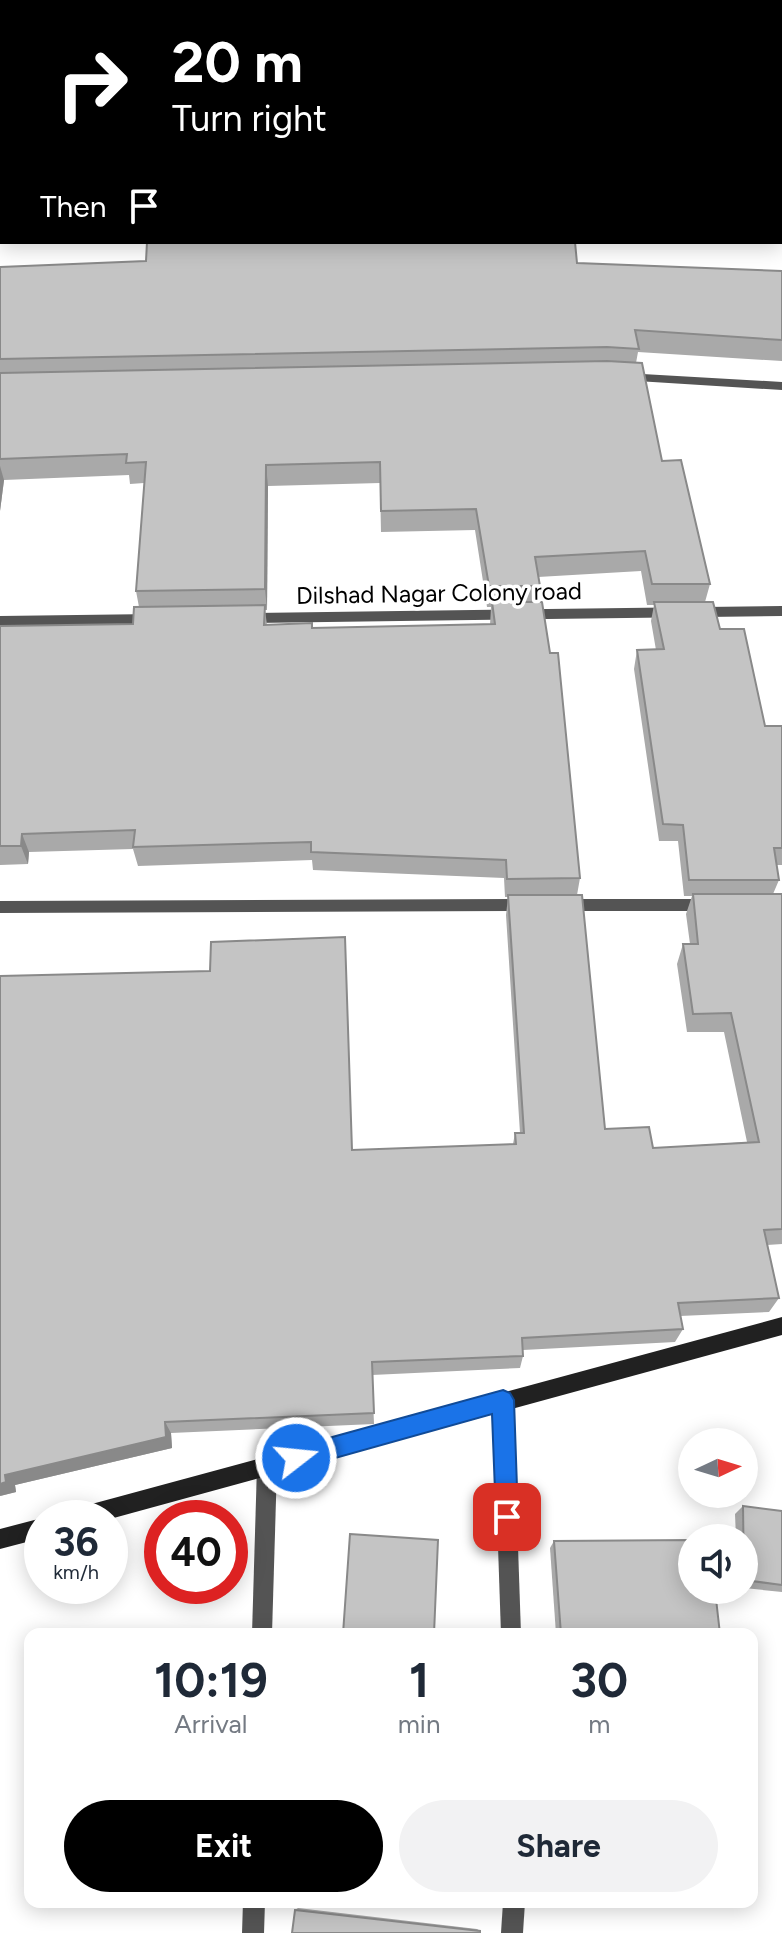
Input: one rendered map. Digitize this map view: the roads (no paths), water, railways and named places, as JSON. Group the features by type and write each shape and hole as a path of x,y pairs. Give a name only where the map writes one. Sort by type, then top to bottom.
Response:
{"street":[{"path":"619,376 782,386"},
{"name":"Dilshad Nagar Colony road","path":"223,618 782,611"},
{"path":"0,621 176,619"},
{"path":"0,907 734,905"},
{"path":"128,1504 782,1326"},
{"path":"503,1400 511,1628"},
{"path":"262,1628 267,1466"},
{"path":"0,1539 24,1533"},
{"path":"253,1933 254,1908"},
{"path":"512,1933 514,1908"}]}
